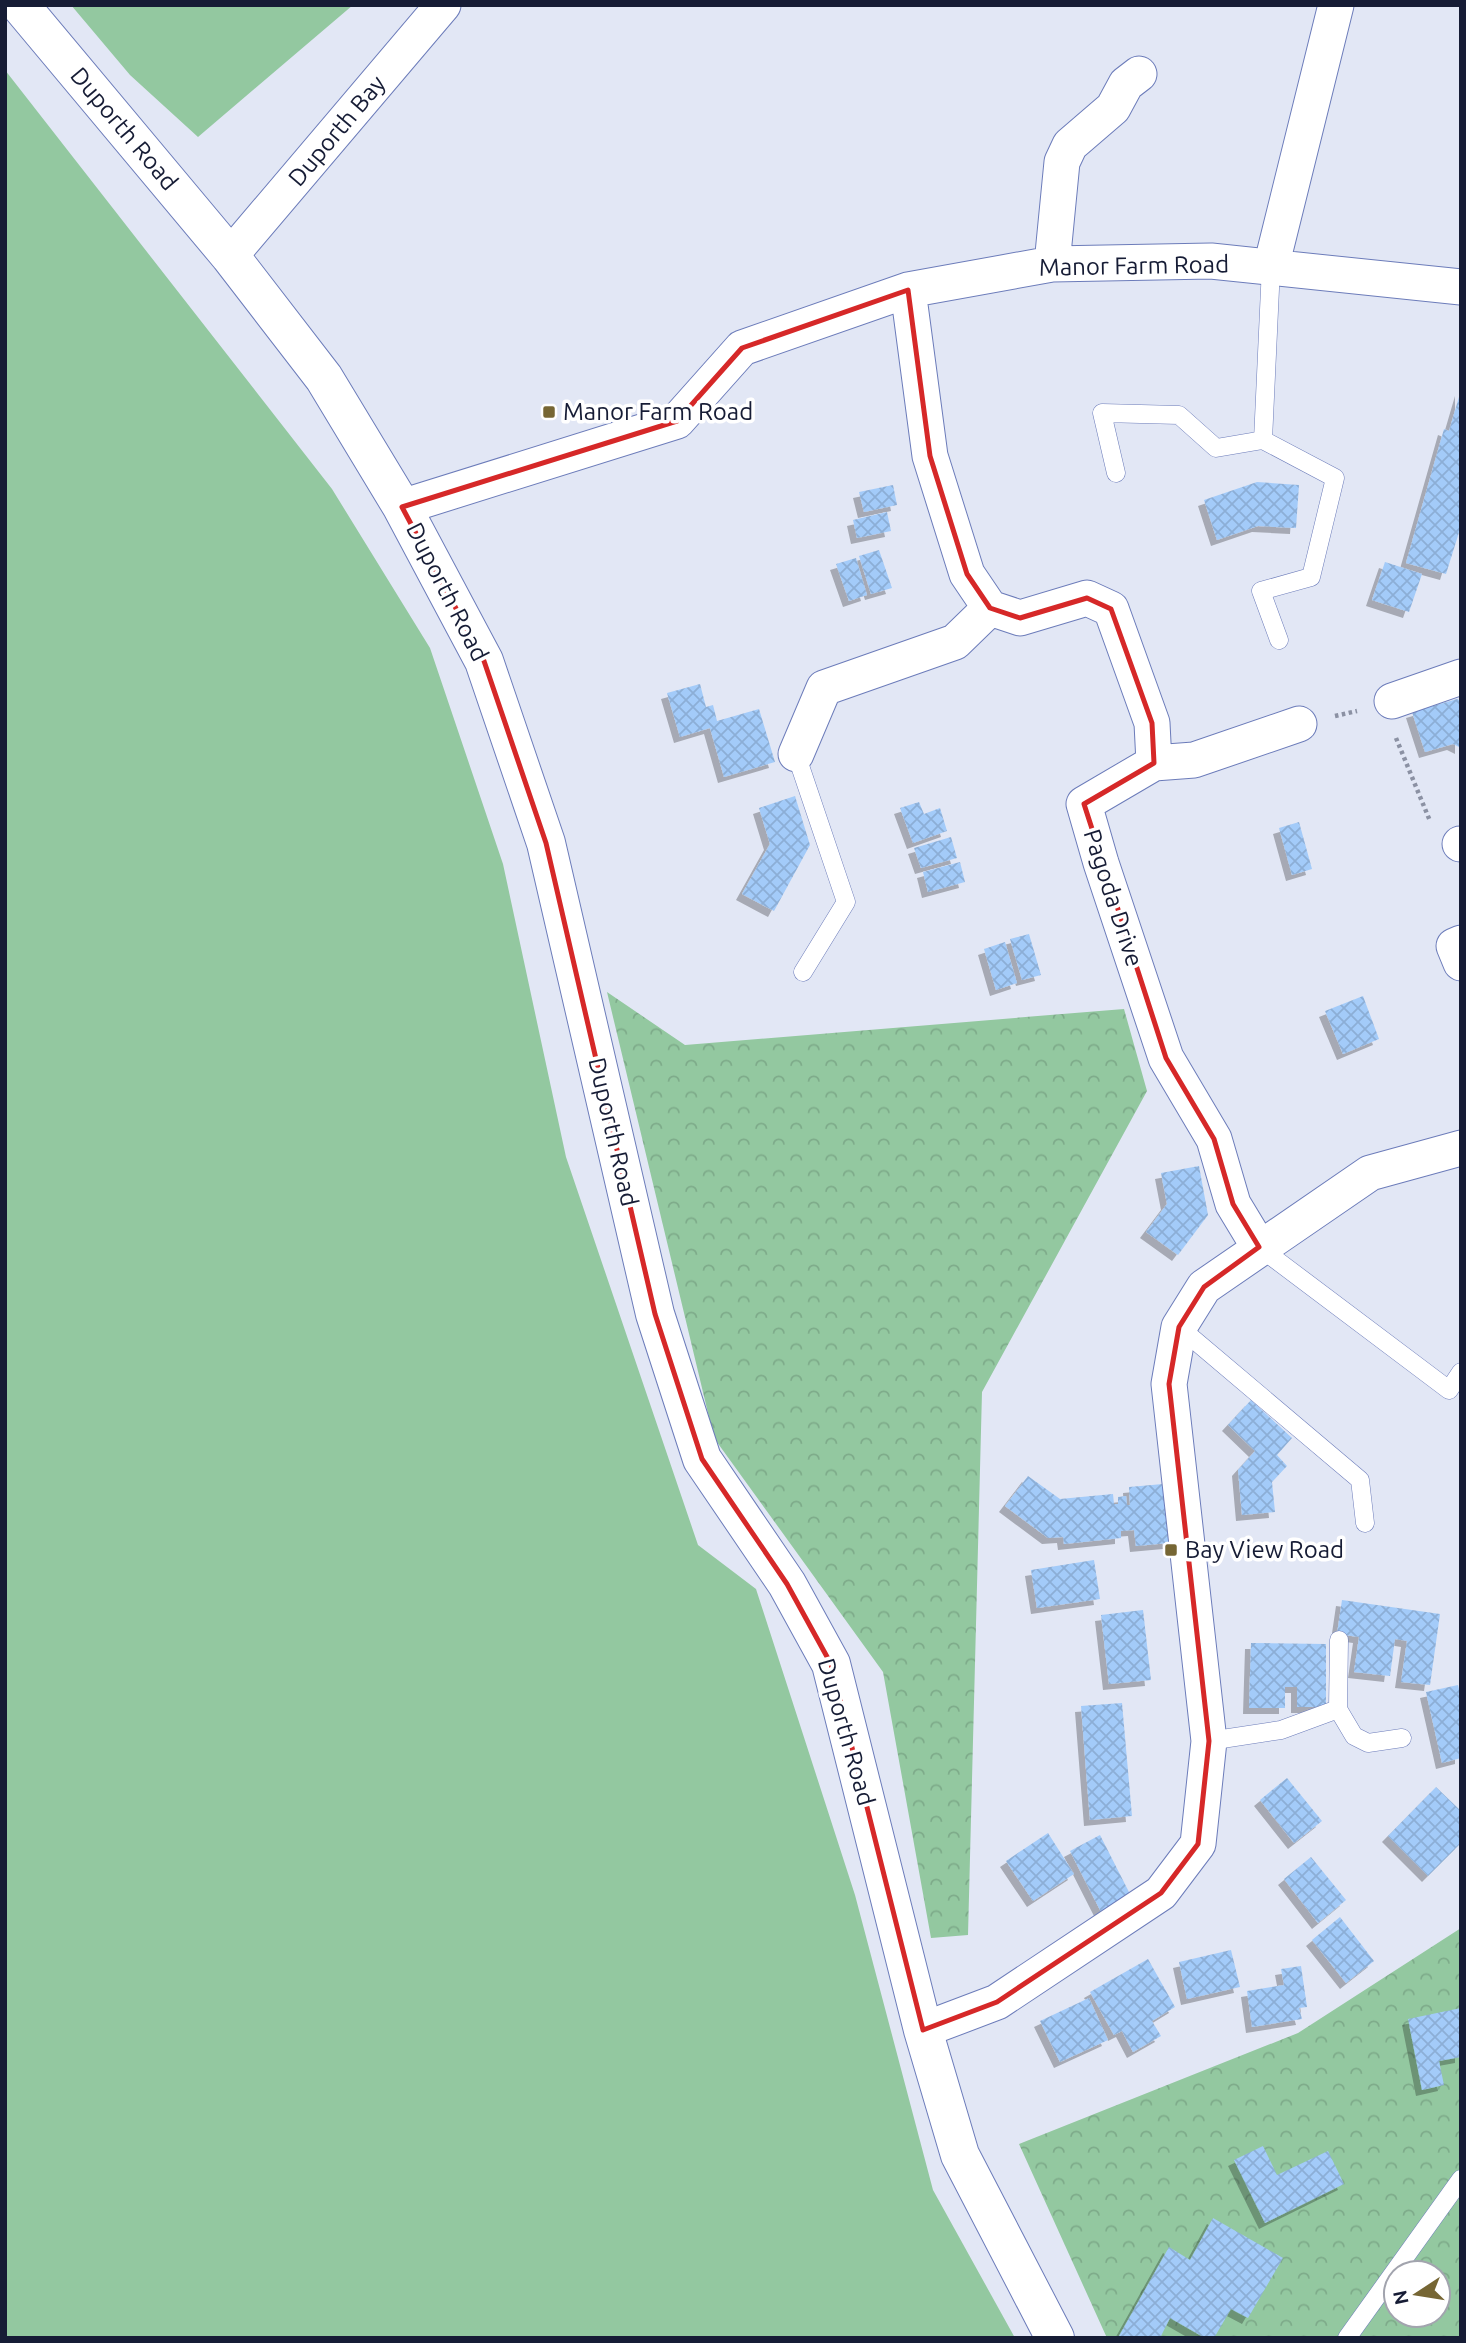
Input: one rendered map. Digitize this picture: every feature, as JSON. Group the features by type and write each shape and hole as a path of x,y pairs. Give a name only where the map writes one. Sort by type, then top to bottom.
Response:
{"street":[{"name":"Duporth Road","path":"20,5 230,256 324,378 402,507 484,661 546,843 655,1314 702,1459 787,1584 831,1664 923,2030 960,2155 1055,2338"},
{"name":"Duporth Bay","path":"230,256 443,5"},
{"path":"1271,267 1336,5"},
{"path":"1052,264 1062,162 1070,145 1113,108 1126,84 1139,74"},
{"name":"Manor Farm Road","path":"402,507 677,421 742,348 908,290 1052,264 1211,261 1461,287"},
{"path":"908,290 930,456 967,574 990,608 1020,618 1087,598 1111,609 1152,723 1154,763 1194,760 1298,724"},
{"path":"796,754 824,688 955,642 990,608"},
{"path":"1387,703 1461,677"},
{"name":"Pagoda Drive","path":"1154,763 1084,804 1166,1058 1214,1139 1233,1204 1259,1247"},
{"path":"1461,943 1454,946 1461,962"},
{"path":"923,2030 997,2002 1161,1894 1198,1844 1209,1741 1169,1384 1179,1326 1204,1287 1259,1247 1370,1174 1461,1148"}],"lane":[{"path":"1263,440 1271,267"},
{"path":"1116,473 1102,413 1179,415 1216,448 1263,440 1335,478 1311,577 1261,591 1279,640"},
{"path":"796,754 846,902 803,972"},
{"path":"1259,1247 1449,1390 1461,1372"},
{"path":"1179,1326 1360,1480 1365,1523"},
{"path":"1339,1640 1338,1709 1354,1736 1367,1743 1402,1738"},
{"path":"1209,1741 1281,1730 1338,1709"},
{"path":"1347,2338 1461,2179"}],"path":[{"path":"1298,724 1387,703 1442,851 1461,844"}],"highlighted area":[{"path":"908,290 930,456 967,574 990,608 1020,618 1087,598 1111,609 1152,723 1154,763 1084,804 1166,1058 1214,1139 1233,1204 1259,1247 1204,1287 1179,1327 1169,1384 1209,1741 1198,1844 1161,1893 997,2002 923,2030 831,1664 787,1584 702,1459 655,1314 546,843 484,661 402,507 677,421 742,348"}],"green space":[{"path":"71,5 353,5 198,137 130,75"},
{"path":"5,70 332,489 430,648 503,864 566,1157 698,1545 756,1589 855,1895 933,2190 1015,2338 5,2338"},
{"path":"607,992 685,1045 1124,1009 1147,1091 982,1392 968,1935 931,1938 883,1672 714,1438"},
{"path":"1461,1928 1461,2338 1107,2338 1019,2144 1298,2033"}],"building":[{"path":"1461,390 1461,526 1446,574 1406,563 1444,429 1449,431"},
{"path":"1257,482 1299,485 1296,528 1258,526 1217,540 1204,500"},
{"path":"893,485 897,505 864,512 859,492"},
{"path":"887,512 891,531 857,538 853,520"},
{"path":"879,550 892,588 871,594 859,556"},
{"path":"856,558 867,595 849,601 836,564"},
{"path":"1385,562 1422,574 1409,612 1372,600"},
{"path":"700,684 706,707 713,705 717,721 759,709 775,762 724,777 710,728 680,737 667,693"},
{"path":"1457,699 1461,701 1461,748 1453,744 1425,752 1412,712"},
{"path":"795,796 810,845 774,911 742,894 770,844 759,808"},
{"path":"919,802 924,814 940,808 947,831 913,843 900,808"},
{"path":"1299,822 1312,869 1292,875 1279,828"},
{"path":"951,837 957,858 921,868 914,848"},
{"path":"960,862 965,882 928,892 923,872"},
{"path":"1029,934 1041,975 1022,980 1010,939"},
{"path":"1005,942 1017,983 996,990 984,949"},
{"path":"1363,996 1379,1039 1343,1054 1325,1011"},
{"path":"1199,1166 1208,1215 1178,1255 1146,1232 1167,1204 1161,1173"},
{"path":"1251,1400 1292,1438 1277,1455 1287,1466 1272,1482 1275,1512 1242,1515 1238,1470 1255,1451 1228,1425"},
{"path":"1028,1476 1060,1499 1113,1494 1114,1504 1118,1504 1118,1497 1126,1496 1127,1505 1130,1505 1129,1487 1163,1484 1169,1543 1136,1546 1134,1530 1121,1531 1121,1538 1064,1544 1063,1537 1048,1538 1005,1506"},
{"path":"1094,1560 1100,1599 1037,1608 1031,1570"},
{"path":"1342,1600 1440,1614 1430,1685 1401,1682 1407,1641 1395,1639 1390,1676 1354,1672 1359,1637 1337,1634"},
{"path":"1143,1610 1151,1680 1109,1684 1101,1615"},
{"path":"1251,1643 1326,1644 1326,1707 1297,1707 1297,1687 1285,1687 1285,1708 1249,1708"},
{"path":"1458,1685 1461,1698 1461,1758 1442,1763 1426,1692"},
{"path":"1122,1703 1132,1816 1090,1820 1081,1706"},
{"path":"1287,1778 1322,1821 1294,1843 1260,1800"},
{"path":"1436,1787 1461,1811 1461,1843 1428,1876 1388,1836"},
{"path":"1048,1833 1074,1874 1033,1901 1006,1861"},
{"path":"1100,1835 1131,1896 1101,1912 1070,1851"},
{"path":"1311,1857 1346,1900 1318,1923 1284,1879"},
{"path":"1340,1917 1374,1961 1346,1983 1312,1940"},
{"path":"1231,1950 1240,1987 1187,1999 1179,1962"},
{"path":"1148,1959 1175,2007 1152,2021 1161,2036 1133,2052 1122,2031 1114,2035 1090,1992"},
{"path":"1301,1966 1307,2007 1299,2008 1302,2019 1252,2027 1247,1991 1284,1985 1281,1969"},
{"path":"1089,1998 1108,2040 1060,2062 1040,2021"},
{"path":"1461,2008 1461,2057 1439,2061 1444,2085 1422,2090 1408,2019"},
{"path":"1263,2146 1277,2175 1328,2151 1344,2184 1265,2223 1234,2160"},
{"path":"1213,2218 1283,2258 1248,2318 1231,2309 1214,2338 1205,2338 1170,2318 1160,2338 1119,2336 1169,2247 1190,2260"}],"place":[{"name":"Manor Farm Road","path":"549,412"},
{"name":"Bay View Road","path":"1171,1550"}]}
